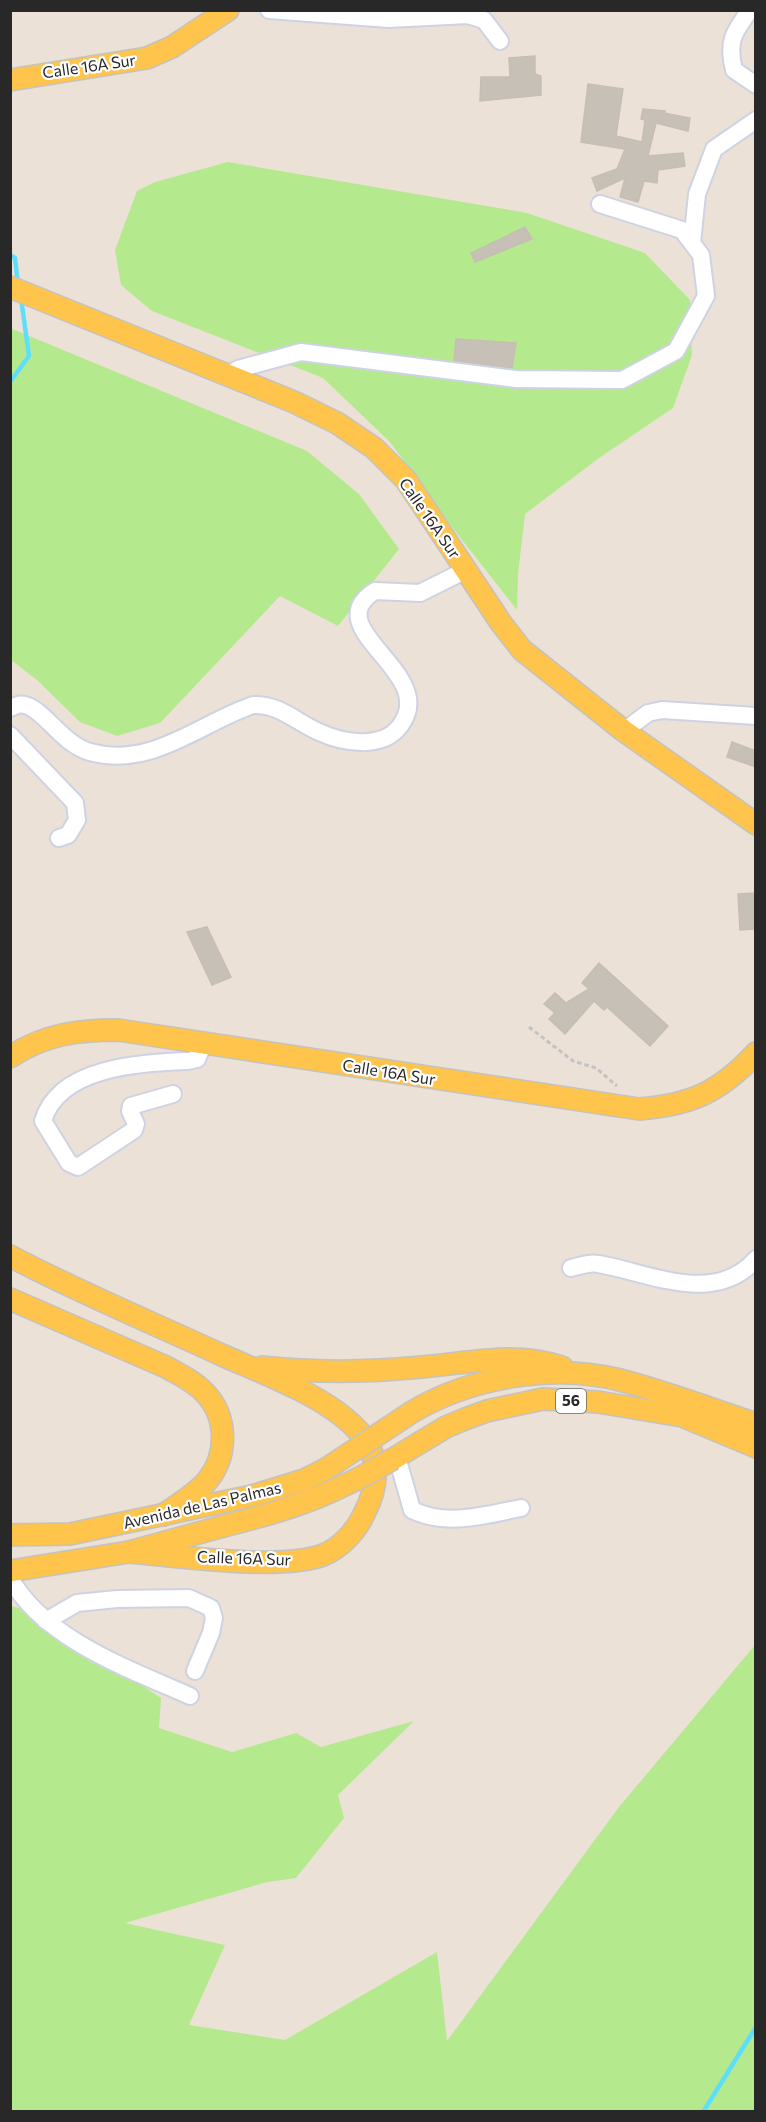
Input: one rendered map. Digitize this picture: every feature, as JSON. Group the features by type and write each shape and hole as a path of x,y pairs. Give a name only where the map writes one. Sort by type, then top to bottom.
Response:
{"main road":[{"name":"Calle 16A Sur","path":"10,80 147,58 172,47 228,10"},
{"name":"Calle 16A Sur","path":"12,288 302,406 337,423 374,448 406,480 522,650 624,731 756,824"},
{"name":"Calle 16A Sur","path":"10,1057 31,1044 54,1035 83,1030 118,1030 203,1045 639,1109 689,1102 712,1091 740,1070 756,1053"},
{"name":"Calle 16A Sur","path":"10,1256 84,1293 247,1366 337,1411 363,1436 375,1463 375,1490 363,1518 342,1543 325,1554 306,1559 249,1561 129,1552"},
{"path":"10,1299 166,1367 190,1381 213,1404 223,1438 216,1465 197,1490 163,1515"},
{"path":"247,1366 295,1371 398,1369 504,1358 550,1363 583,1375"},
{"name":"Avenida de Las Palmas","path":"10,1535 70,1534 252,1496 304,1480 326,1470 412,1412 452,1392 477,1383 544,1374 583,1375 619,1380 756,1424"},
{"name":"Avenida de Las Palmas","path":"10,1571 129,1552 309,1503 352,1483 465,1419 487,1411 543,1399 598,1402 682,1416 756,1447"}],"lane":[{"path":"269,10 389,19 468,15 484,20 500,41"},
{"path":"750,10 734,32 729,53 734,70 756,85"},
{"path":"692,243 697,194 714,149 756,120"},
{"path":"228,375 238,369 301,352 516,379 622,380 676,351 705,296 701,255 682,230 600,204"},
{"path":"10,708 19,704 30,706 59,734 87,751 108,756 151,753 253,705 267,705 279,709 308,727 335,738 370,742 383,739 394,733 406,715 406,690 401,677 366,637 359,625 361,604 375,591 420,593 466,570"},
{"path":"624,731 648,713 662,710 756,716"},
{"path":"10,735 75,803 77,820 68,835 59,838"},
{"path":"172,1095 131,1106 130,1111 136,1124 134,1130 78,1167 69,1163 43,1121 46,1109 89,1075 124,1066 188,1062 196,1059 203,1045"},
{"path":"571,1268 596,1263 669,1282 700,1284 727,1278 753,1267"},
{"path":"395,1458 412,1510 428,1518 455,1520 521,1508"},
{"path":"10,1578 21,1597 46,1621 114,1663 190,1696"},
{"path":"46,1621 77,1603 160,1596 189,1598 211,1608 214,1618 195,1671"}],"path":[{"path":"529,1027 573,1061 596,1068 617,1087"}],"green space":[{"path":"228,162 527,213 645,253 690,300 692,355 673,408 599,458 525,514 518,574 517,610 455,531 390,442 323,378 152,311 121,285 115,250 137,191 155,182"},
{"path":"10,328 307,451 359,494 399,549 338,626 280,596 160,723 117,736 80,722 37,680 11,660"},
{"path":"10,1606 23,1610 62,1631 161,1698 159,1728 232,1752 296,1733 321,1747 414,1721 338,1795 344,1818 296,1878 267,1882 125,1923 225,1945 189,2025 285,2040 437,1952 447,2041 619,1807 755,1645 755,2111 11,2111"}],"building":[{"path":"535,56 535,74 541,76 541,95 480,101 481,77 510,77 509,58"},
{"path":"588,84 623,89 616,136 642,142 645,120 641,119 643,109 665,111 664,113 690,118 688,131 656,123 648,156 683,153 685,166 658,170 657,183 644,181 638,202 620,197 625,178 597,191 592,178 617,169 625,149 581,142"},
{"path":"525,227 532,239 475,262 471,253"},
{"path":"456,339 516,343 512,368 454,361"},
{"path":"732,742 756,751 756,767 727,757"},
{"path":"755,893 756,929 740,930 738,894"},
{"path":"207,927 231,977 212,985 187,932"},
{"path":"599,963 668,1026 650,1046 607,1007 604,1010 594,1001 565,1034 549,1019 555,1013 544,1004 555,993 566,1003 589,989 582,983"}],"waterway":[{"path":"10,255 15,258 18,284"},
{"path":"10,382 29,356 21,298"},
{"path":"703,2112 756,2027"}]}
